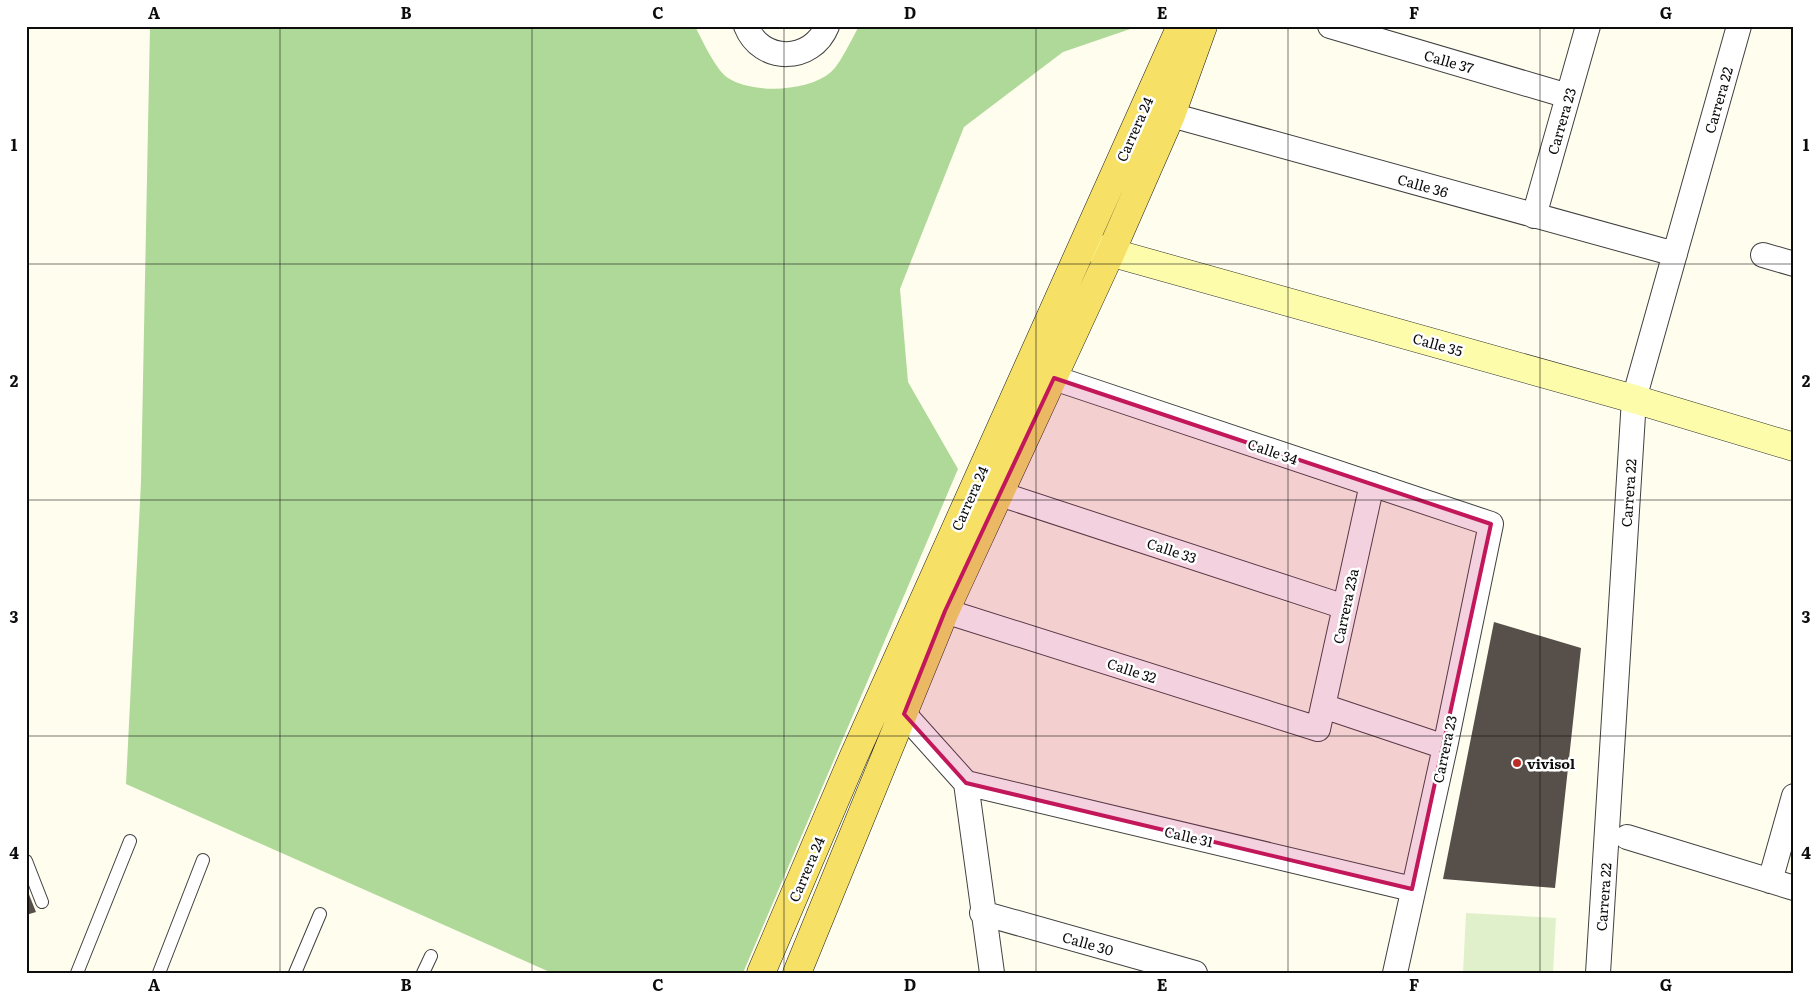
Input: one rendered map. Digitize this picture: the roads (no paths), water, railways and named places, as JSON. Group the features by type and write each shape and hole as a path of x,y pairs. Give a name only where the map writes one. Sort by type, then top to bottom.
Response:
{"main road":[{"name":"Carrera 24","path":"762,973 853,758 1181,26"},
{"name":"Carrera 24","path":"797,973 945,611 1111,252 1171,115 1203,26"}],"street":[{"path":"746,26 758,45 770,52 784,55 797,54 810,48 820,39 827,26"},
{"name":"Calle 37","path":"1330,26 1568,96"},
{"name":"Carrera 23","path":"1534,216 1588,26"},
{"name":"Carrera 22","path":"1598,973 1634,399 1739,26"},
{"name":"Calle 36","path":"1171,115 1675,254"},
{"name":"Calle 35","path":"1082,244 1634,399 1794,447"},
{"path":"1763,256 1794,264"},
{"name":"Calle 34","path":"1054,378 1491,524"},
{"name":"Carrera 23a","path":"1318,729 1372,484"},
{"name":"Calle 33","path":"1000,494 1345,607"},
{"name":"Carrera 23","path":"1395,973 1412,889 1446,747 1491,524"},
{"name":"Calle 32","path":"945,611 1318,729"},
{"path":"1324,706 1446,747"},
{"path":"904,714 966,783 982,913 992,973"},
{"name":"Calle 31","path":"966,783 1412,889"},
{"path":"1770,881 1794,796"},
{"path":"1626,837 1794,888"},
{"name":"Calle 30","path":"982,913 1195,973"}],"lane":[{"path":"77,973 130,841"},
{"path":"159,973 203,860"},
{"path":"26,861 42,902"},
{"path":"295,973 320,914"},
{"path":"424,973 431,956"}],"place":[{"name":"vivisol","path":"1517,763"}]}
